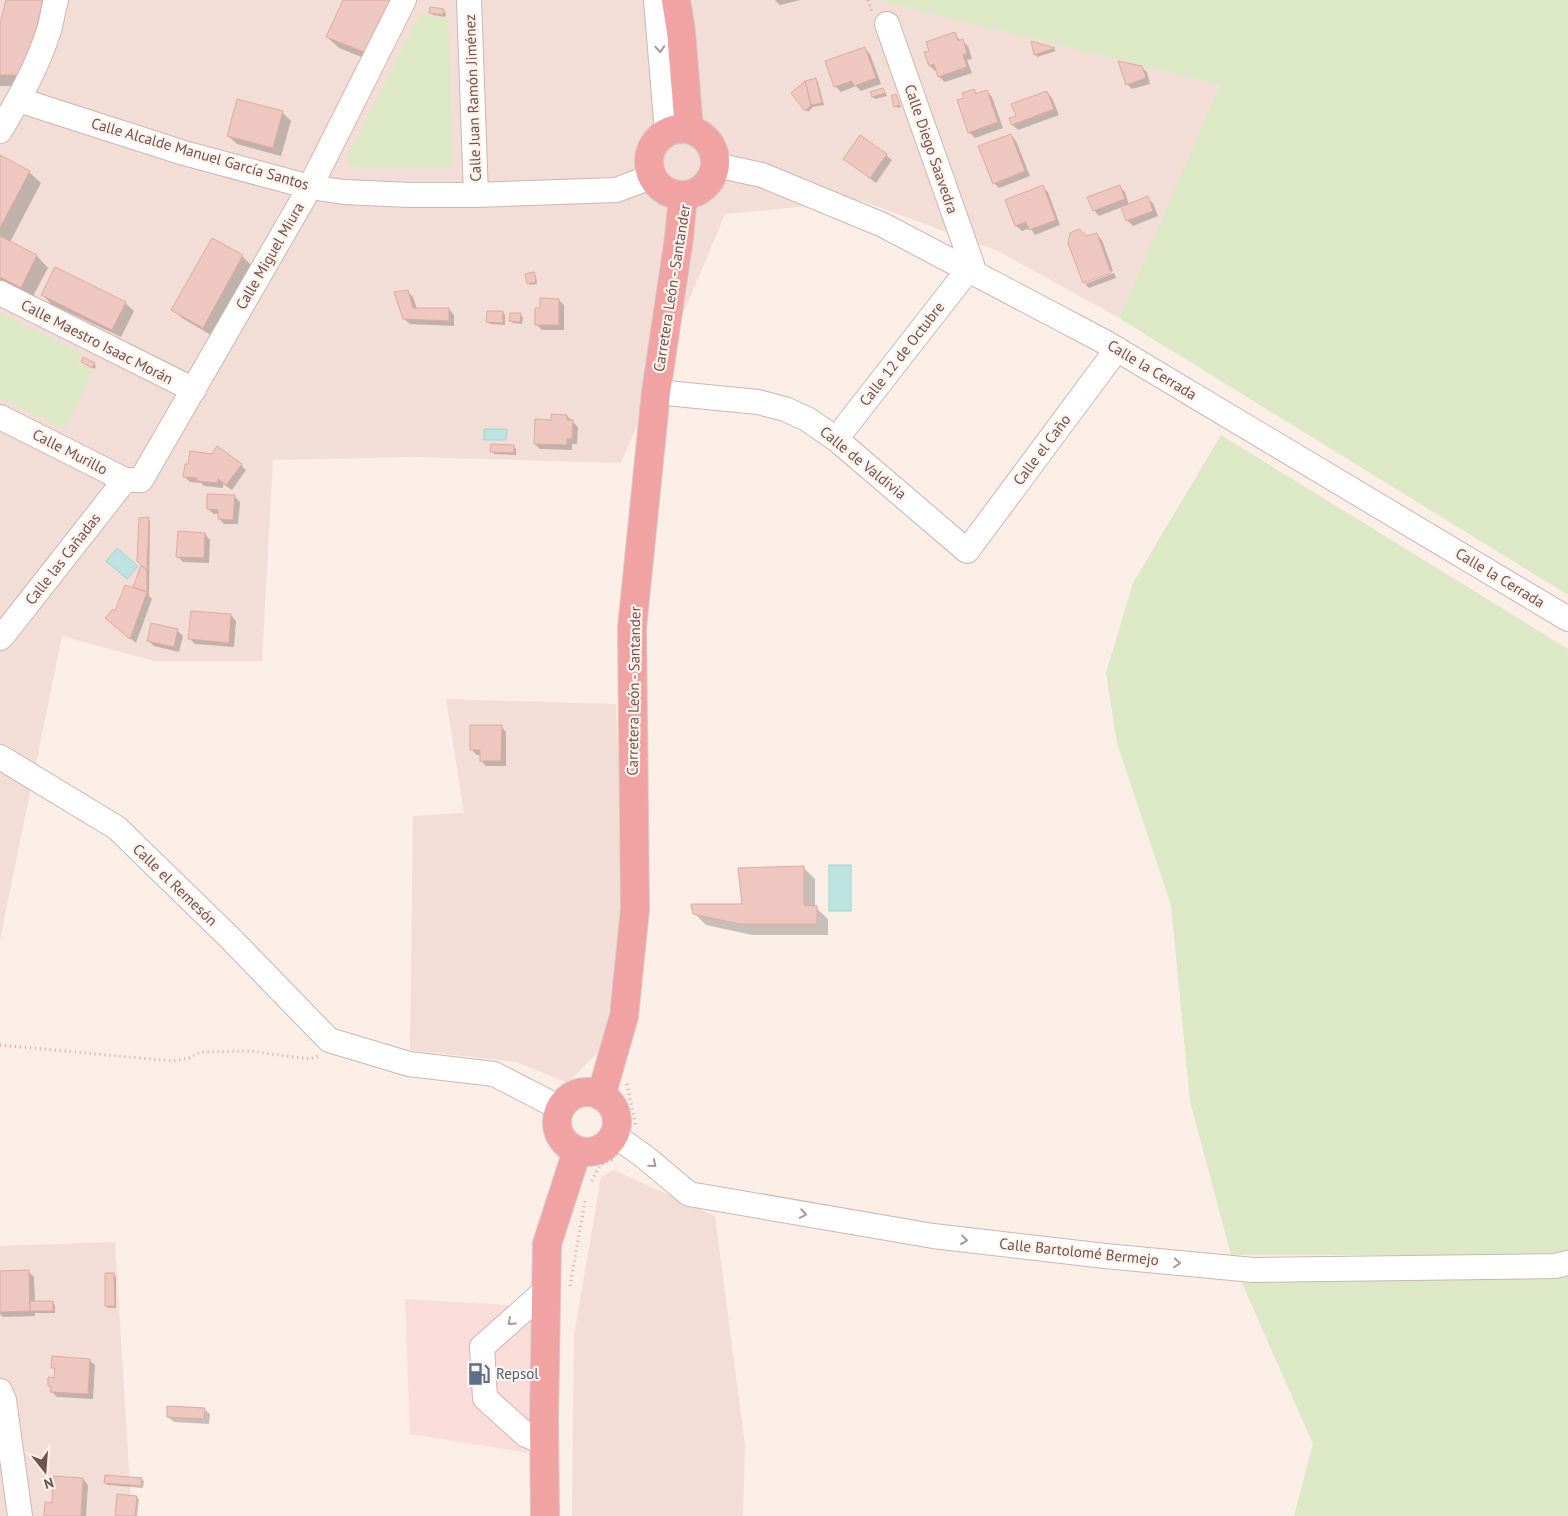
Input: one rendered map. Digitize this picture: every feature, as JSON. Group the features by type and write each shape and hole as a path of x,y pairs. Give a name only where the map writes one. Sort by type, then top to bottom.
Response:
{"highway":[{"path":"676,0 681,31 688,128"},
{"path":"688,128 708,140 714,150 722,156 711,180 704,188 686,196 675,195 665,191 651,175 648,165 654,144 688,128"},
{"name":"Carretera León - Santander","path":"601,1096 624,1016 634,909 632,628 656,392 682,206 686,196"},
{"path":"590,1092 601,1096 611,1104 616,1113 617,1124 614,1135 609,1143 601,1149 586,1153 577,1151 565,1144 559,1135 557,1116 560,1108 570,1097 581,1093 590,1092"},
{"path":"545,1516 547,1244 577,1151"}],"street":[{"path":"0,131 11,102 48,31 56,0"},
{"name":"Calle Miguel Miura","path":"133,480 194,390 310,187 404,0"},
{"name":"Calle Juan Ramón Jiménez","path":"469,0 476,195"},
{"path":"656,0 688,128"},
{"name":"Calle Diego Saavedra","path":"887,24 971,272"},
{"name":"Calle Alcalde Manuel García Santos","path":"11,102 184,153 310,187 344,192 476,195 616,190 651,175"},
{"name":"Calle la Cerrada","path":"722,156 883,226 1117,349 1568,618"},
{"name":"Calle 12 de Octubre","path":"836,439 971,272"},
{"name":"Calle Maestro Isaac Morán","path":"0,293 194,390"},
{"name":"Calle el Caño","path":"967,551 1117,349"},
{"name":"Calle de Valdivia","path":"656,392 758,402 785,409 806,419 836,439 967,551"},
{"name":"Calle Murillo","path":"0,417 133,480"},
{"name":"Calle las Cañadas","path":"0,638 133,480"},
{"name":"Calle el Remesón","path":"0,757 117,828 230,938 329,1040"},
{"path":"329,1040 409,1064 494,1074 560,1108"},
{"name":"Calle Bartolomé Bermejo","path":"614,1135 645,1157 689,1194 933,1236 1105,1256 1253,1270 1555,1266 1568,1263"},
{"path":"545,1444 526,1435 485,1398 482,1347 547,1289"},
{"path":"0,1391 4,1400 8,1489 20,1516"}],"path":[{"path":"688,128 716,135 722,156"},
{"path":"0,1046 172,1061 189,1058 201,1052 249,1052 310,1058 318,1057 322,1054 329,1040"}],"shaded area":[{"path":"0,0 877,0 1221,85 1119,318 998,251 862,201 725,214 621,463 414,457 273,460 262,661 154,661 62,636 0,940"},
{"path":"446,699 616,704 626,900 603,1047 568,1083 516,1062 410,1050 413,816 464,813"},
{"path":"614,1170 715,1216 745,1445 743,1516 572,1516 574,1335 601,1177"},
{"path":"115,1242 132,1516 0,1516 0,1246"},
{"path":"405,1299 539,1307 529,1453 410,1434"}],"green space":[{"path":"877,0 1568,0 1568,595 1119,318 1220,85"},
{"path":"420,14 448,18 453,163 448,168 352,167 347,158"},
{"path":"0,313 82,353 77,362 93,370 64,429 0,398"},
{"path":"1221,435 1568,649 1568,1252 1509,1255 1231,1255 1190,1101 1171,905 1117,743 1106,673 1133,583"},
{"path":"1568,1273 1568,1516 1294,1516 1313,1444 1242,1283 1539,1278"}],"water":[{"path":"484,429 507,429 506,440 484,440"},
{"path":"117,548 138,566 127,579 106,561"},
{"path":"829,865 851,865 851,911 829,911"}],"building":[{"path":"6,0 43,0 35,35 18,75 0,75 0,24"},
{"path":"343,0 391,0 364,52 326,37"},
{"path":"430,7 444,9 443,15 429,13"},
{"path":"955,32 958,41 963,39 967,53 963,55 967,67 938,77 934,64 929,66 924,52 929,51 926,42"},
{"path":"1031,41 1055,48 1034,55"},
{"path":"865,47 876,78 854,86 852,81 834,87 825,61"},
{"path":"1118,61 1142,66 1146,78 1126,85"},
{"path":"816,78 822,103 811,105 805,81"},
{"path":"805,81 811,105 805,111 791,93"},
{"path":"883,88 885,93 872,97 870,92"},
{"path":"974,89 976,94 987,90 998,122 968,133 957,100 964,98 962,93"},
{"path":"1047,91 1054,109 1012,125 1009,118 1016,116 1011,104"},
{"path":"896,94 900,105 894,107 891,96"},
{"path":"237,99 283,111 273,148 227,136"},
{"path":"1011,134 1025,171 993,184 978,146"},
{"path":"860,135 887,154 870,178 843,159"},
{"path":"0,155 30,171 0,228"},
{"path":"1043,185 1056,220 1029,230 1026,222 1015,226 1005,200"},
{"path":"1120,185 1125,199 1093,211 1087,197"},
{"path":"1148,196 1153,211 1126,221 1121,207"},
{"path":"1079,229 1087,236 1097,233 1111,273 1083,283 1068,243 1070,233"},
{"path":"0,236 37,255 21,288 0,277"},
{"path":"212,238 243,255 203,328 171,310"},
{"path":"55,267 126,302 112,330 41,295"},
{"path":"534,272 536,282 527,284 525,274"},
{"path":"408,290 413,308 449,308 449,321 403,319 394,292"},
{"path":"540,298 559,299 559,325 535,325 535,308 540,308"},
{"path":"487,311 503,311 503,323 486,322"},
{"path":"510,313 521,313 520,322 509,321"},
{"path":"83,357 95,363 92,368 81,362"},
{"path":"551,414 567,415 567,420 573,420 572,439 567,439 567,445 534,444 535,419 551,420"},
{"path":"491,444 514,445 514,453 490,452"},
{"path":"217,446 242,464 226,485 218,479 217,483 197,481 197,478 183,477 190,451 212,454"},
{"path":"207,494 235,495 233,520 218,519 218,510 207,509"},
{"path":"149,517 147,570 137,561 139,518"},
{"path":"178,531 205,533 204,558 176,557"},
{"path":"141,565 147,570 147,592 133,587"},
{"path":"125,585 147,592 130,639 105,618 113,609 115,611"},
{"path":"191,611 231,614 229,643 188,639"},
{"path":"151,623 178,629 174,647 147,641"},
{"path":"470,725 502,725 501,761 480,761 480,750 470,750"},
{"path":"804,866 804,905 817,906 817,924 739,924 693,914 691,904 742,904 738,868"},
{"path":"29,1270 30,1311 0,1312 0,1271"},
{"path":"105,1273 114,1273 115,1306 105,1306"},
{"path":"30,1301 53,1301 53,1311 30,1311"},
{"path":"52,1356 90,1359 88,1394 50,1392 51,1387 48,1386 48,1377 54,1378 55,1368 51,1368"},
{"path":"167,1406 205,1408 204,1419 167,1417"},
{"path":"105,1475 142,1478 141,1486 104,1483"},
{"path":"53,1476 83,1478 81,1516 44,1516 45,1502 52,1503"},
{"path":"117,1494 137,1496 135,1516 115,1516"}],"place":[{"name":"Repsol","path":"479,1374"}]}
